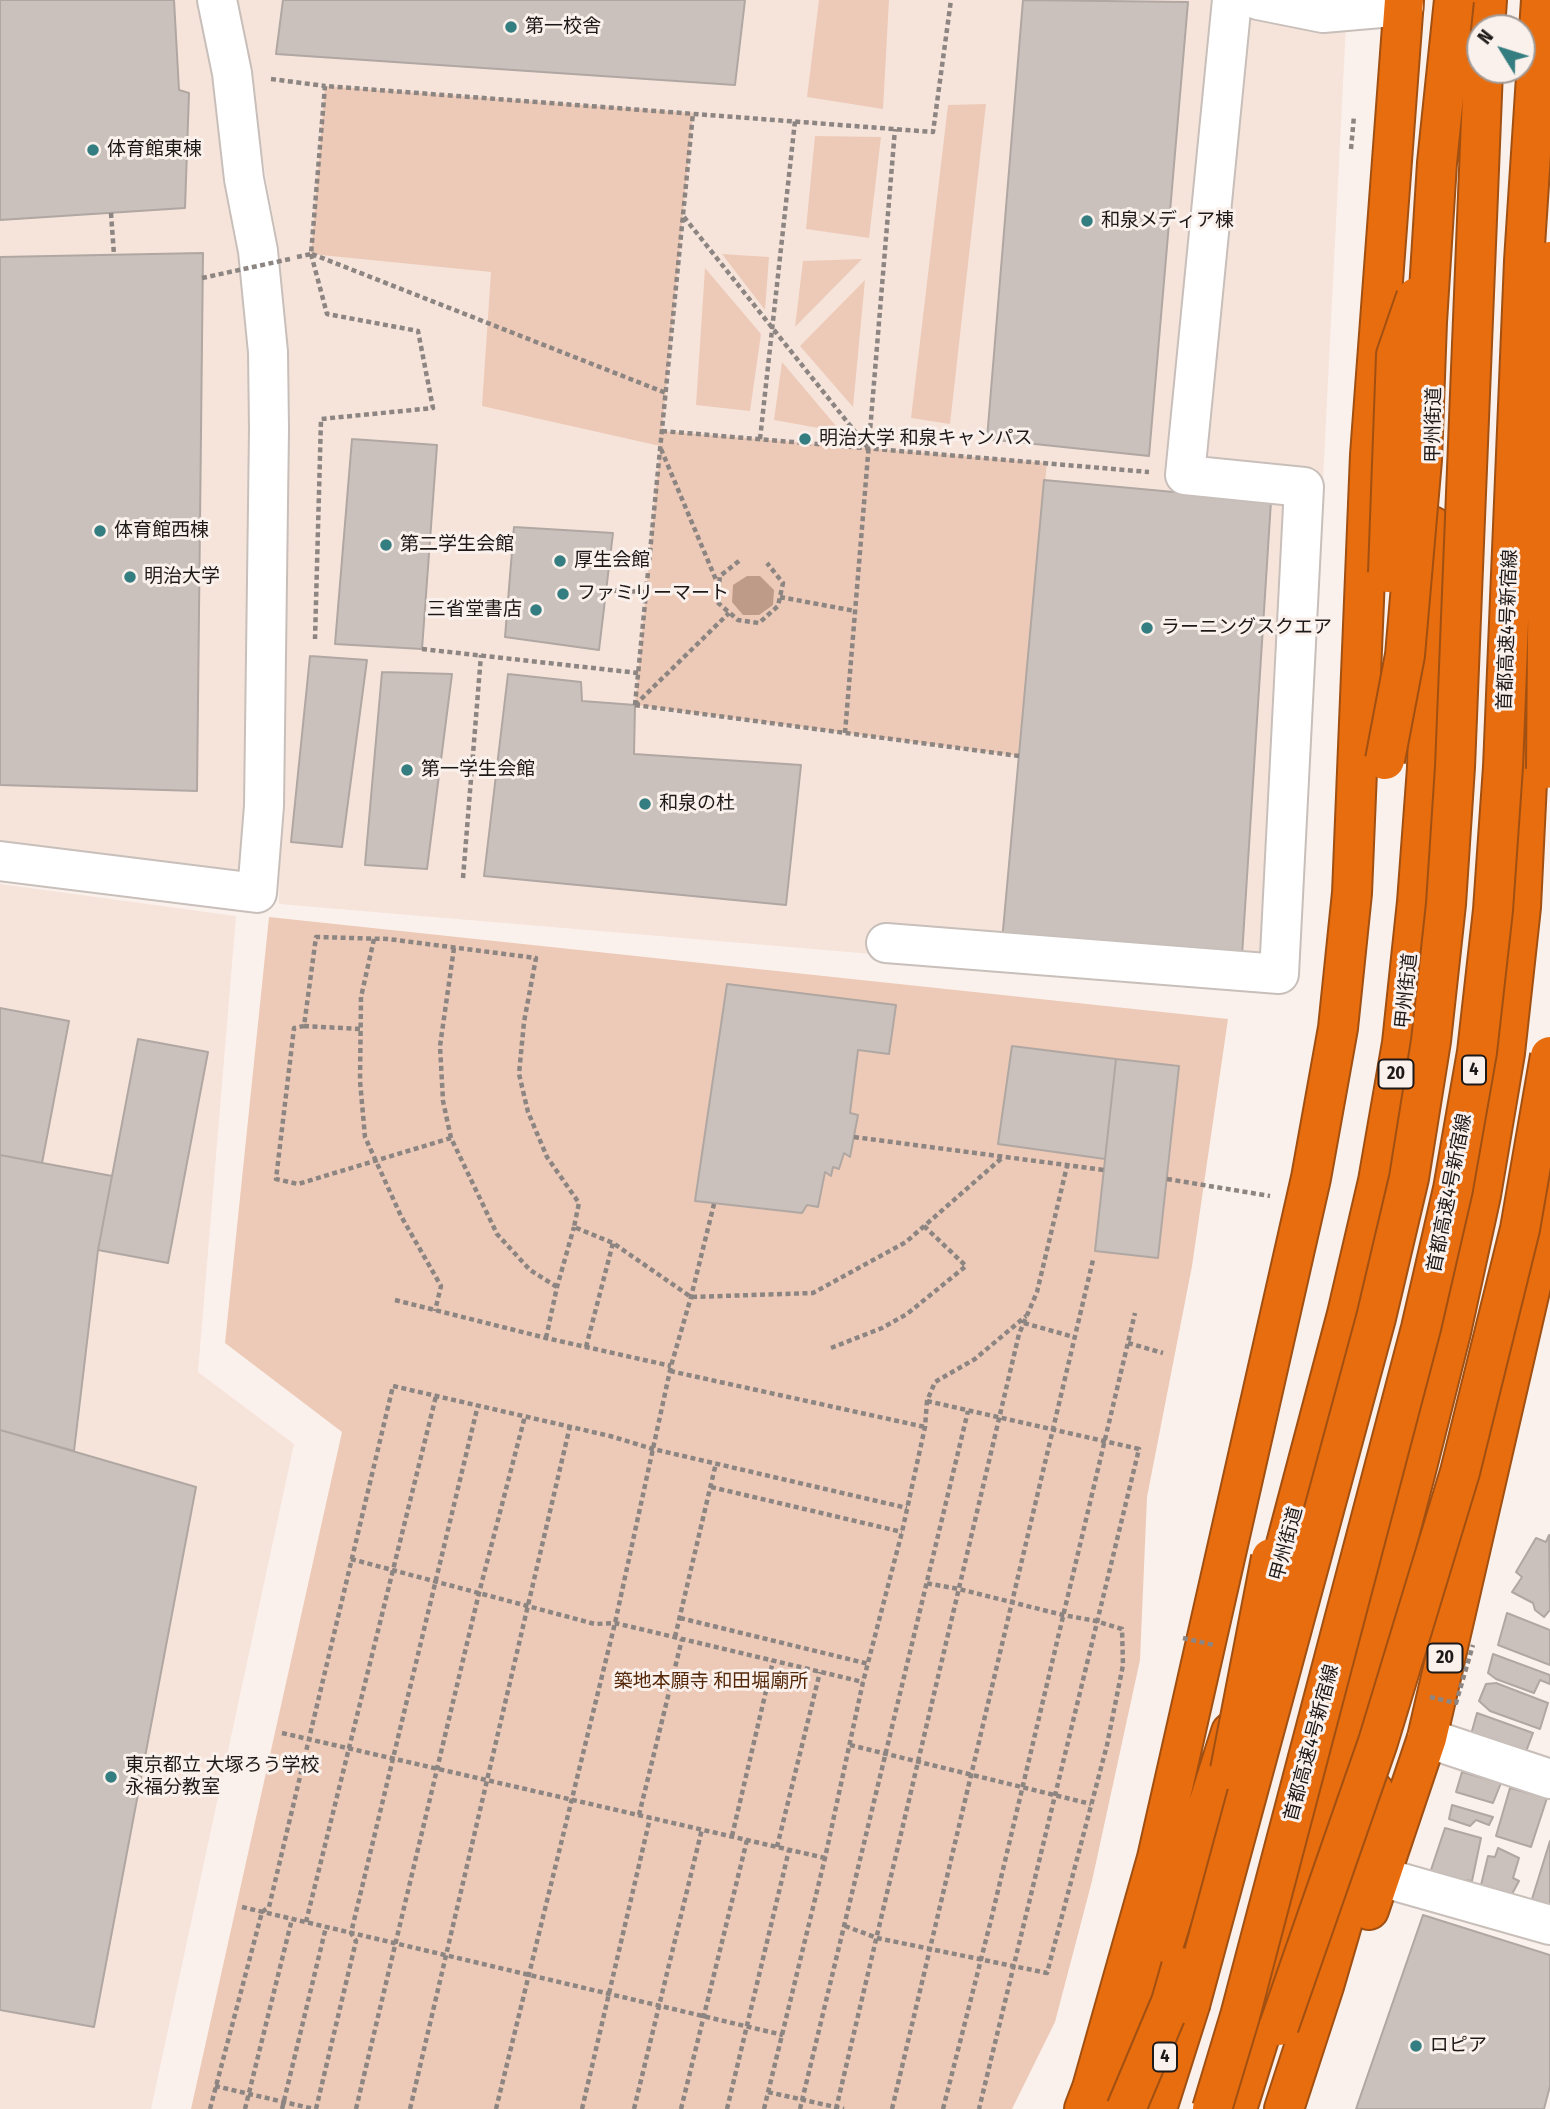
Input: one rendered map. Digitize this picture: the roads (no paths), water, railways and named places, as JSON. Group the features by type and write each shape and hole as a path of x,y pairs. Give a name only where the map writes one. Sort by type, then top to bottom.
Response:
{"highway":[{"name":"甲州街道","path":"1108,2109 1126,2064 1190,1867 1283,1561 1347,1314 1378,1181 1402,1043 1417,902 1427,768 1444,0"},
{"path":"1084,2109 1157,1858 1306,1306 1335,1181 1361,1034 1376,897 1385,760 1405,655 1422,460 1437,163 1454,0"},
{"name":"首都高速4号新宿線","path":"1212,2109 1244,2003 1422,1328 1453,1189 1477,1052 1493,910 1503,767 1524,247 1541,0"},
{"path":"1126,2109 1171,2002 1216,1844 1271,1558 1360,1185 1388,1037 1404,898 1411,762 1404,3"},
{"path":"1157,1858 1311,1178 1338,1028 1352,893 1370,454 1404,3"},
{"name":"4","path":"1157,2109 1190,2005 1376,1318 1409,1178 1431,1041 1446,904 1455,767 1482,84"},
{"path":"1284,2109 1357,1873 1441,1458 1495,1214 1520,1056 1538,913 1546,769 1550,248"},
{"path":"1237,2109 1311,1872 1451,1332 1481,1195 1505,1053 1521,907 1537,539 1550,365"},
{"path":"1251,2109 1378,1742 1460,1472 1520,1229 1550,1056"},
{"name":"20","path":"1294,2109 1381,1877 1427,1738 1546,1236 1550,1193"},
{"name":"4","path":"1140,2109 1190,2005"}],"street":[{"path":"0,861 257,893 264,806 268,352 258,251 244,180 232,73 217,0"},
{"path":"886,943 1279,974 1304,487 1185,475 1232,0"},
{"path":"1258,0 1323,13 1404,3"},
{"path":"1427,1738 1550,1779"},
{"path":"1381,1877 1550,1925"}],"place":[{"name":"第一校舎","path":"511,27"},
{"name":"体育館東棟","path":"93,150"},
{"name":"和泉メディア棟","path":"1087,221"},
{"name":"明治大学 和泉キャンパス","path":"805,439"},
{"name":"体育館西棟","path":"100,531"},
{"name":"第二学生会館","path":"386,545"},
{"name":"厚生会館","path":"560,561"},
{"name":"明治大学","path":"130,577"},
{"name":"ファミリーマート","path":"563,594"},
{"name":"三省堂書店","path":"536,610"},
{"name":"ラーニングスクエア","path":"1147,628"},
{"name":"第一学生会館","path":"407,770"},
{"name":"和泉の杜","path":"645,804"},
{"name":"東京都立 大塚ろう学校 永福分教室","path":"111,1777"},
{"name":"ロピア","path":"1416,2046"}],"park label":[{"name":"築地本願寺 和田堀廟所","path":"711,1682"}]}
